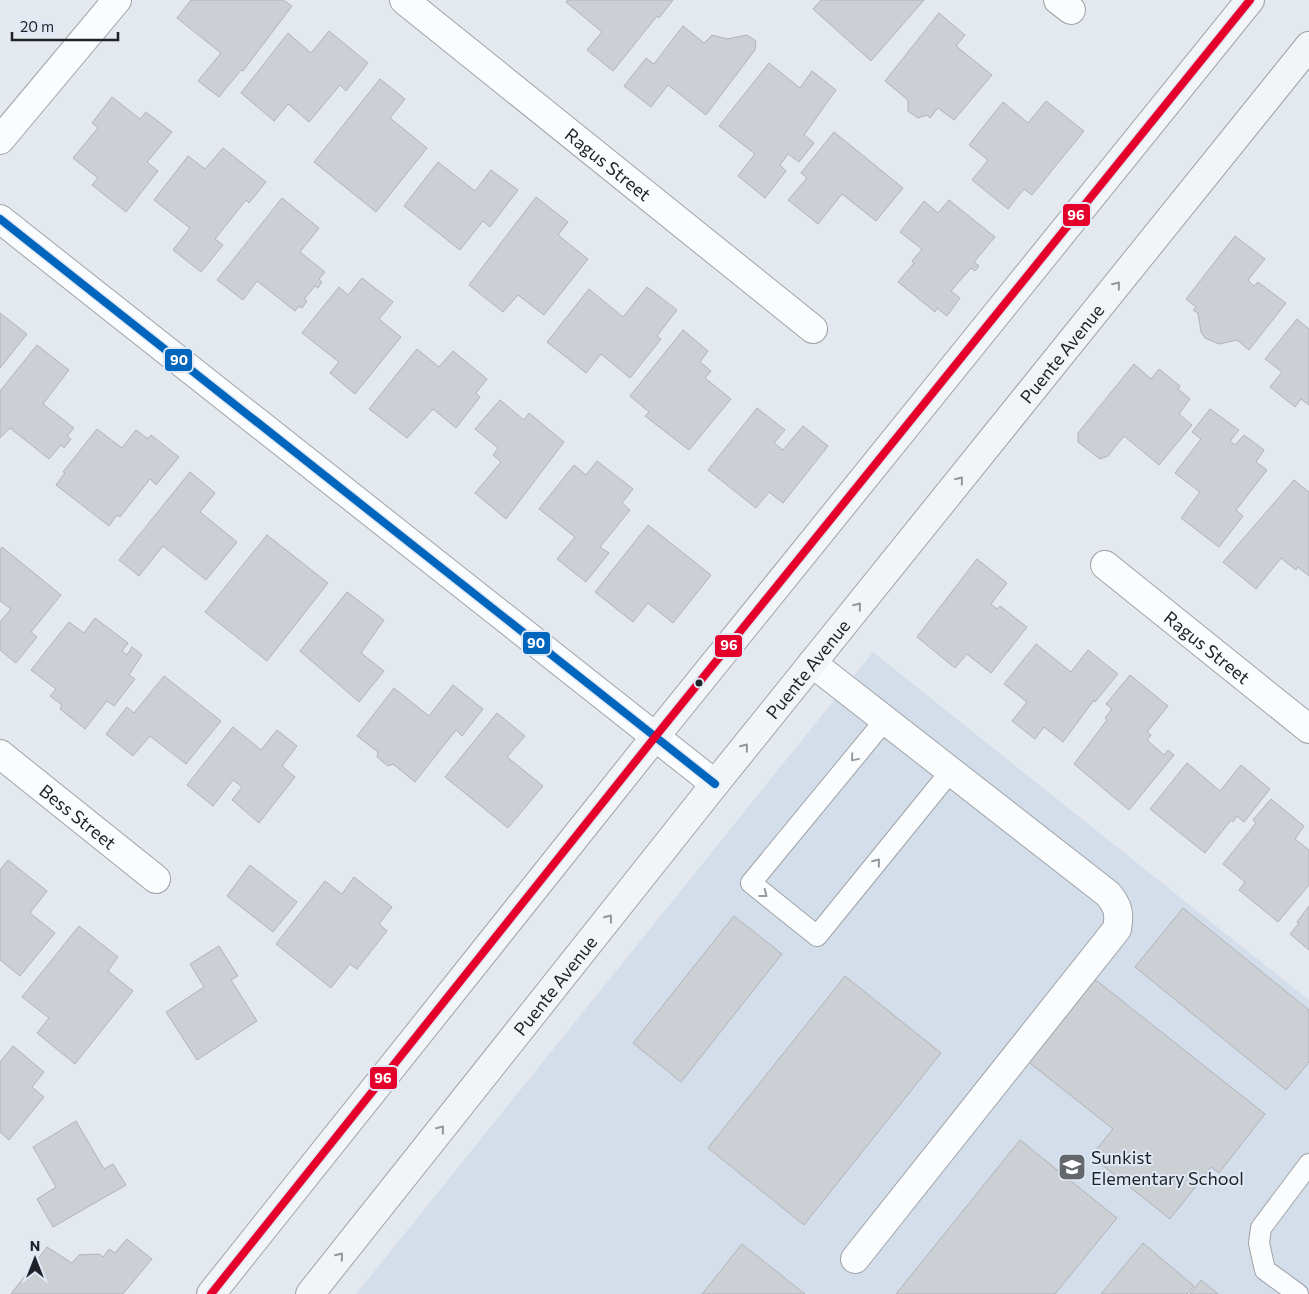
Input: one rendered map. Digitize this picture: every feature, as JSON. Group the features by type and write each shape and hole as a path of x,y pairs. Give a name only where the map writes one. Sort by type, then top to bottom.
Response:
{"main road":[{"path":"211,1294 655,738 1250,0"},
{"name":"Puente Avenue","path":"310,1294 714,784 1309,46"}],"street":[{"path":"0,140 117,0"},
{"name":"Ragus Street","path":"404,0 813,329"},
{"path":"0,219 714,784"},
{"name":"Ragus Street","path":"1105,564 1309,730"},
{"path":"812,663 1108,894 1116,904 1119,914 1117,929 856,1259"},
{"name":"Bess Street","path":"0,754 156,879"}],"lane":[{"path":"885,720 751,883 817,936 950,772"},
{"path":"1298,1294 1265,1270 1259,1243 1261,1228 1309,1164"}],"shaded area":[{"path":"873,652 1309,1000 1309,1294 356,1294"}],"building":[{"path":"191,0 283,0 292,6 243,71 241,70 219,97 198,81 221,53 177,18"},
{"path":"568,0 673,0 659,18 657,16 613,71 587,50 602,32 566,2"},
{"path":"821,0 924,0 871,61 813,9"},
{"path":"939,13 965,35 956,46 992,75 954,120 938,108 930,118 927,115 918,118 908,111 908,100 885,81"},
{"path":"683,26 704,43 712,35 727,39 747,35 756,41 755,50 706,115 668,85 651,107 624,86 646,58 654,64"},
{"path":"329,31 368,63 346,91 340,85 309,122 288,104 274,121 241,93 288,33 311,53"},
{"path":"769,63 800,88 812,71 836,90 804,135 814,143 799,162 788,154 780,165 786,171 765,198 738,176 755,154 719,126"},
{"path":"380,79 405,99 390,118 427,148 376,212 314,162"},
{"path":"112,97 140,119 146,112 172,132 147,162 158,171 126,212 92,185 98,178 73,158 98,128 92,123"},
{"path":"1046,101 1084,131 1032,195 1024,189 1008,209 972,180 988,160 969,145 1003,102 1028,123"},
{"path":"834,132 903,188 876,221 842,194 818,224 788,200 807,178 801,173"},
{"path":"223,148 266,182 249,203 246,200 215,239 223,245 201,272 173,250 190,228 154,200 188,156 205,169"},
{"path":"438,162 475,191 491,170 518,190 490,227 483,221 460,250 404,206"},
{"path":"536,197 568,222 558,235 588,259 544,315 518,295 503,312 469,285"},
{"path":"282,198 319,228 300,252 325,272 319,279 322,282 318,288 315,286 304,299 307,301 302,308 299,306 295,311 257,281 243,300 217,280"},
{"path":"949,200 995,237 974,262 979,266 975,271 971,268 951,291 960,298 947,316 937,308 935,312 898,282 914,263 912,261 922,249 900,232 924,201 938,213"},
{"path":"1235,236 1265,259 1248,280 1254,286 1258,282 1286,303 1249,350 1237,340 1219,344 1205,338 1201,332 1198,313 1193,310 1196,307 1186,299"},
{"path":"362,278 393,302 379,319 401,337 355,394 330,373 339,362 302,333 339,287 348,295"},
{"path":"647,287 677,310 657,336 661,339 630,378 601,354 586,373 547,342 589,289 623,317"},
{"path":"0,313 27,334 0,368"},
{"path":"1297,319 1309,329 1309,405 1301,399 1295,407 1270,387 1282,372 1265,359"},
{"path":"683,330 708,351 700,362 711,371 705,378 731,399 689,450 645,416 649,412 630,396"},
{"path":"37,345 69,370 43,404 74,428 67,436 71,439 64,448 61,445 49,459 10,428 0,438 0,391"},
{"path":"417,349 439,367 453,351 487,379 476,393 480,397 456,428 433,409 407,438 369,409"},
{"path":"1134,364 1151,379 1159,369 1180,386 1178,389 1190,399 1179,414 1192,425 1159,465 1124,436 1108,456 1100,459 1078,442 1078,433"},
{"path":"500,400 524,420 529,413 564,442 506,519 475,493 501,462 493,455 498,448 475,429"},
{"path":"757,408 785,430 774,443 783,450 803,426 828,446 783,503 769,492 756,508 708,470"},
{"path":"1210,409 1239,430 1230,441 1235,445 1244,435 1264,450 1256,462 1267,470 1236,510 1243,516 1219,547 1181,518 1200,492 1175,473 1201,439 1192,432"},
{"path":"97,429 122,448 136,430 148,439 151,435 179,457 156,485 150,479 120,517 117,515 109,526 56,485 65,473 63,472"},
{"path":"597,461 633,489 622,503 630,510 600,547 609,553 586,582 557,559 575,537 539,509 574,465 586,475"},
{"path":"190,472 215,493 200,512 237,542 206,580 163,546 139,576 119,560"},
{"path":"1294,480 1309,492 1309,576 1298,567 1296,570 1281,558 1256,589 1223,562"},
{"path":"648,525 711,575 673,623 648,603 633,622 595,592"},
{"path":"267,535 328,583 267,661 205,612"},
{"path":"2,547 61,595 31,632 37,637 16,663 0,650 0,622 11,609 0,601 0,550"},
{"path":"977,559 1007,583 991,604 997,609 1000,606 1027,627 991,673 967,654 955,668 917,637"},
{"path":"347,592 384,620 361,653 384,671 359,702 300,651"},
{"path":"95,618 128,643 122,651 127,655 132,647 142,655 129,675 135,679 114,706 107,701 85,729 60,709 62,705 50,696 56,689 31,670 69,622 84,633"},
{"path":"1036,644 1071,672 1088,650 1118,674 1095,702 1094,700 1063,742 1044,727 1035,739 1012,721 1027,702 1004,684"},
{"path":"1130,675 1168,706 1147,732 1151,735 1147,740 1164,755 1168,750 1174,755 1129,810 1074,764 1107,720 1105,718 1112,709 1106,704"},
{"path":"164,676 221,721 186,764 150,736 133,756 106,734 127,707 134,713"},
{"path":"453,685 483,709 462,736 456,730 415,782 393,764 388,766 377,757 378,752 357,736 394,688 429,716"},
{"path":"497,713 525,736 507,757 543,786 508,828 445,777"},
{"path":"233,727 261,750 277,730 297,746 282,766 295,777 259,823 232,800 242,787 233,780 213,806 187,785"},
{"path":"1187,763 1220,791 1241,765 1270,789 1244,822 1237,816 1233,822 1231,820 1205,853 1150,809"},
{"path":"1271,799 1304,826 1295,839 1309,850 1309,885 1278,922 1239,890 1245,882 1223,864 1256,823 1253,820"},
{"path":"8,860 47,891 30,913 55,933 20,976 0,960 0,870"},
{"path":"250,865 297,902 273,932 227,896"},
{"path":"354,877 392,907 379,924 387,931 357,969 350,964 331,988 276,944 325,881 342,894"},
{"path":"1309,906 1309,950 1290,934"},
{"path":"1183,908 1309,1010 1309,1062 1286,1090 1135,967"},
{"path":"734,916 782,954 681,1082 633,1043"},
{"path":"79,926 118,957 108,971 133,991 75,1064 37,1033 49,1018 22,997"},
{"path":"219,946 238,976 231,980 257,1021 197,1060 166,1012 204,987 190,964"},
{"path":"845,976 941,1053 804,1225 708,1148"},
{"path":"1092,977 1265,1114 1219,1173 1211,1167 1170,1219 1091,1156 1113,1129 1026,1060"},
{"path":"13,1046 44,1072 32,1087 44,1097 9,1140 0,1132 0,1062"},
{"path":"76,1121 104,1169 113,1164 126,1185 53,1227 37,1199 56,1187 33,1147"},
{"path":"1020,1140 1117,1218 1055,1294 896,1294"},
{"path":"127,1239 152,1259 123,1294 11,1294 47,1247 72,1263 79,1255 99,1254 103,1257 109,1249 115,1253"},
{"path":"1143,1243 1194,1286 1187,1294 1101,1294"},
{"path":"742,1244 805,1294 702,1294"},
{"path":"1201,1280 1218,1294 1190,1294"}],"transit line":[{"name":"96","path":"211,1294 655,737 1250,0"},
{"name":"90","path":"0,219 715,784"}],"place":[{"name":"Sunkist Elementary School","path":"1072,1167"}]}
